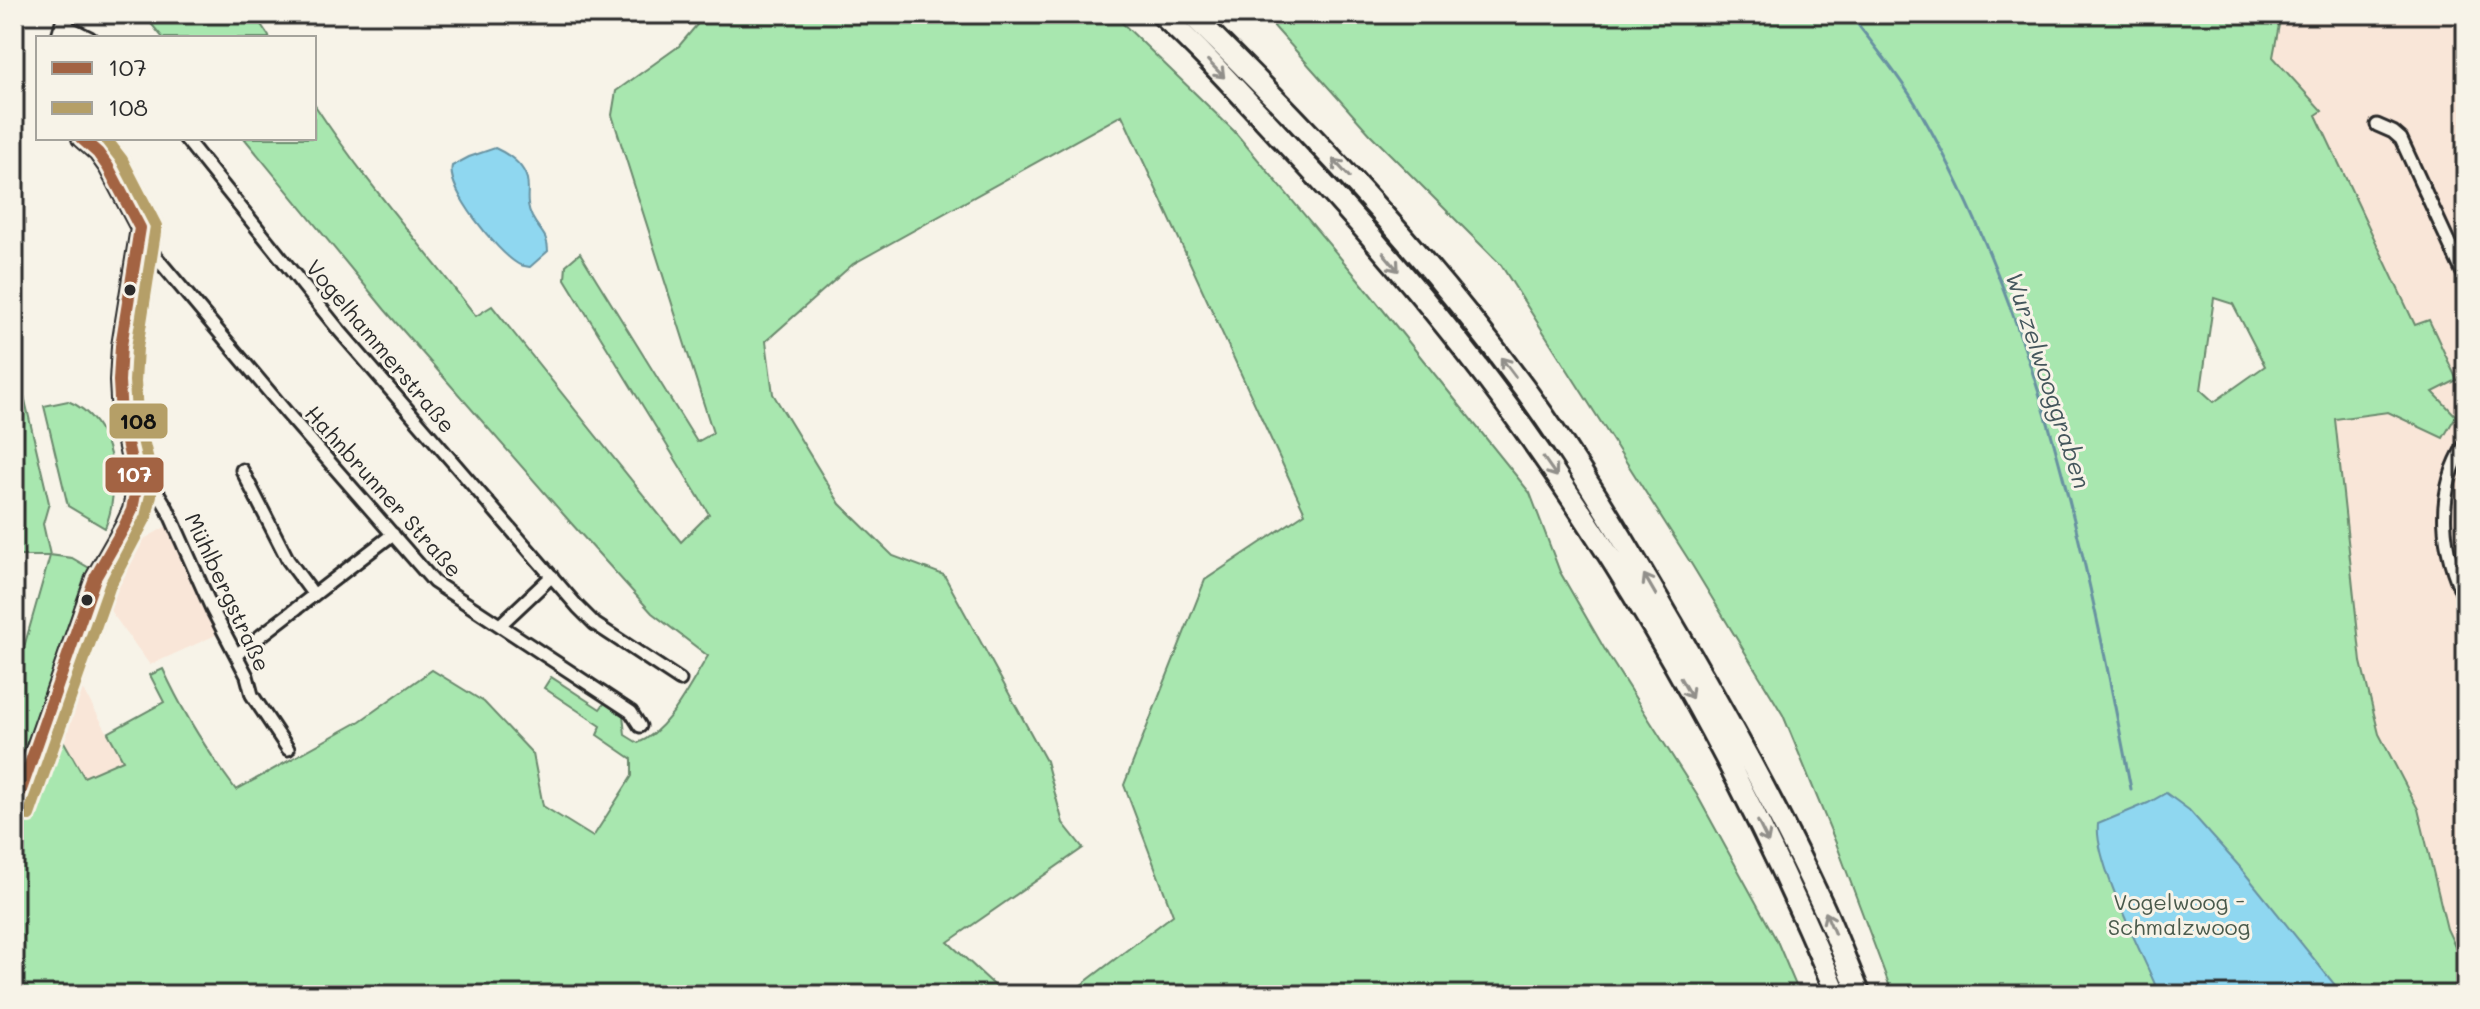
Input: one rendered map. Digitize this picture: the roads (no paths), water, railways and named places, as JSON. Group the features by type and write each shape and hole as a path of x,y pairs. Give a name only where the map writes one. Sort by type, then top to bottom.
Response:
{"highway":[{"path":"1161,14 1336,196 1464,349 1517,419 1630,590 1714,738 1738,760 1821,902 1860,995"},
{"path":"1191,14 1264,85 1428,267 1515,377 1577,465 1731,725 1738,760 1837,995"}],"street":[{"path":"64,26 86,36"},
{"path":"2377,125 2401,139 2466,280"},
{"path":"14,810 21,765 95,578 132,510 135,477 121,417 119,381 123,332 140,228 108,167 83,140"},
{"name":"Vogelhammerstraße","path":"187,140 338,329 595,624 680,680"},
{"name":"Hahnbrunner Straße","path":"140,238 434,582 631,712 640,726"},
{"path":"2466,443 2449,480 2443,525 2450,564 2466,601"},
{"name":"Mühlbergstraße","path":"129,453 143,468 173,520 212,609 247,676 252,695 288,749"},
{"path":"241,470 288,560 314,595"},
{"path":"236,655 393,534"},
{"path":"500,625 552,576"}],"water":[{"path":"495,148 514,160 525,174 530,211 546,240 548,251 530,267 519,265 486,234 465,204 452,176 452,166"},
{"path":"2166,793 2189,810 2239,866 2343,995 2162,995 2130,930 2111,882 2103,860 2098,824"}],"waterway":[{"name":"Wurzelwooggraben","path":"1850,14 1921,113 1962,190 1997,271 2027,355 2076,529 2131,789"}],"park label":[{"name":"Vogelwoog - Schmalzwoog","path":"2179,914"}]}
